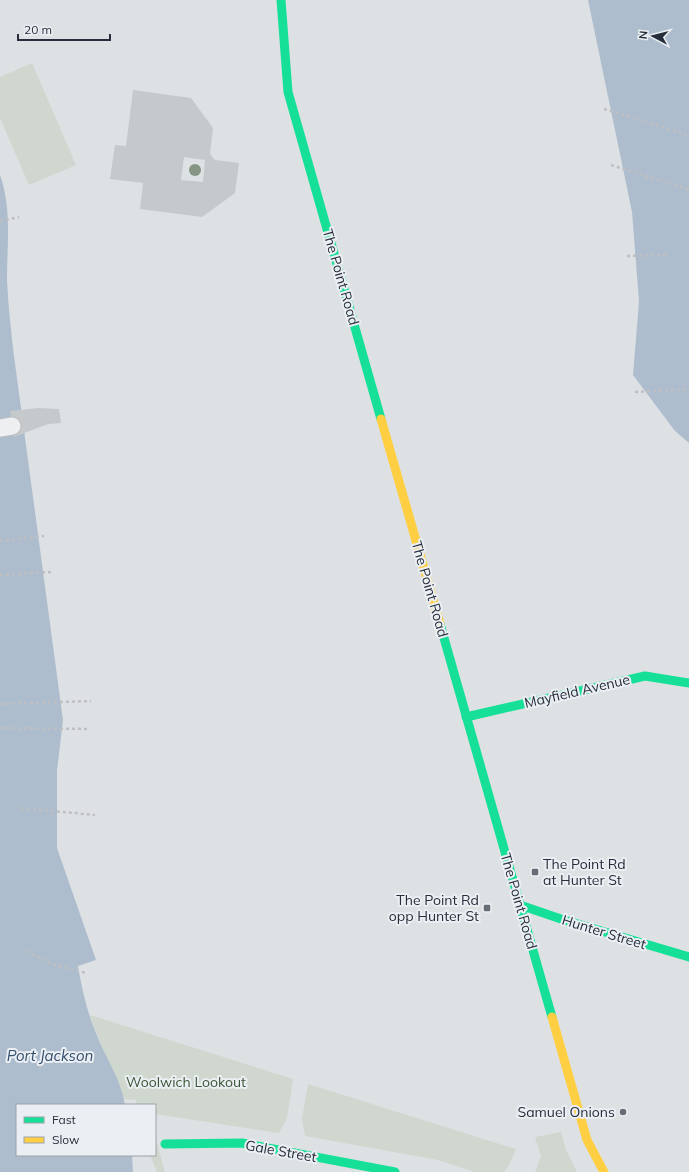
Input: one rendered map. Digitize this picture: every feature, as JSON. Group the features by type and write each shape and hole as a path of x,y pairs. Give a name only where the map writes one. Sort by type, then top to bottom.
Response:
{"street":[{"name":"The Point Road","path":"280,0 288,92 587,1140 604,1172"},
{"name":"Mayfield Avenue","path":"466,717 645,676 689,683"},
{"name":"Hunter Street","path":"520,905 561,919 689,957"},
{"name":"Gale Street","path":"165,1144 242,1144 395,1172"}],"path":[{"path":"604,109 689,135"},
{"path":"611,165 689,190"},
{"path":"0,221 19,217"},
{"path":"627,256 666,255"},
{"path":"635,392 689,389"},
{"path":"0,541 44,536"},
{"path":"0,575 51,572"},
{"path":"0,704 91,701"},
{"path":"0,728 90,729"},
{"path":"21,808 95,815"},
{"path":"26,950 52,964 86,973"}],"green space":[{"path":"32,63 76,165 29,185 0,118 0,77"},
{"name":"Woolwich Lookout","path":"90,1015 293,1079 287,1118 279,1133 156,1114 156,1104 136,1104 136,1100 124,1099"},
{"path":"308,1084 516,1149 504,1172 475,1172 438,1160 305,1136 302,1119"},
{"path":"561,1132 566,1150 577,1172 535,1172 541,1156 535,1137"},
{"path":"156,1140 165,1172 157,1172 150,1156 156,1156"}],"water":[{"path":"588,0 689,0 689,443 675,431 633,375 639,301 632,212"},
{"name":"Port Jackson","path":"0,175 6,200 8,240 7,279 14,356 63,720 57,771 57,848 96,960 78,966 85,1000 96,1033 120,1086 125,1104 16,1104 16,1156 132,1156 133,1172 0,1172"}],"building":[{"path":"133,90 191,98 213,128 210,154 215,160 239,163 235,193 202,217 140,209 143,183 110,179 115,145 126,146","holes":["184,157 205,160 203,182 181,180"]},
{"path":"38,408 59,409 61,423 48,424 14,437 10,411"}],"traffic: fast":[{"path":"281,0 288,92 381,419"},
{"path":"440,624 552,1017"},
{"path":"466,717 645,676 689,683"},
{"path":"520,905 561,919 689,957"},
{"path":"165,1144 242,1143 395,1172"}],"traffic: slow":[{"path":"381,419 440,624"},
{"path":"552,1017 587,1140 604,1172"}],"place":[{"name":"The Point Rd at Hunter St","path":"535,872"},
{"name":"The Point Rd opp Hunter St","path":"487,908"},
{"name":"Samuel Onions","path":"623,1112"}]}
